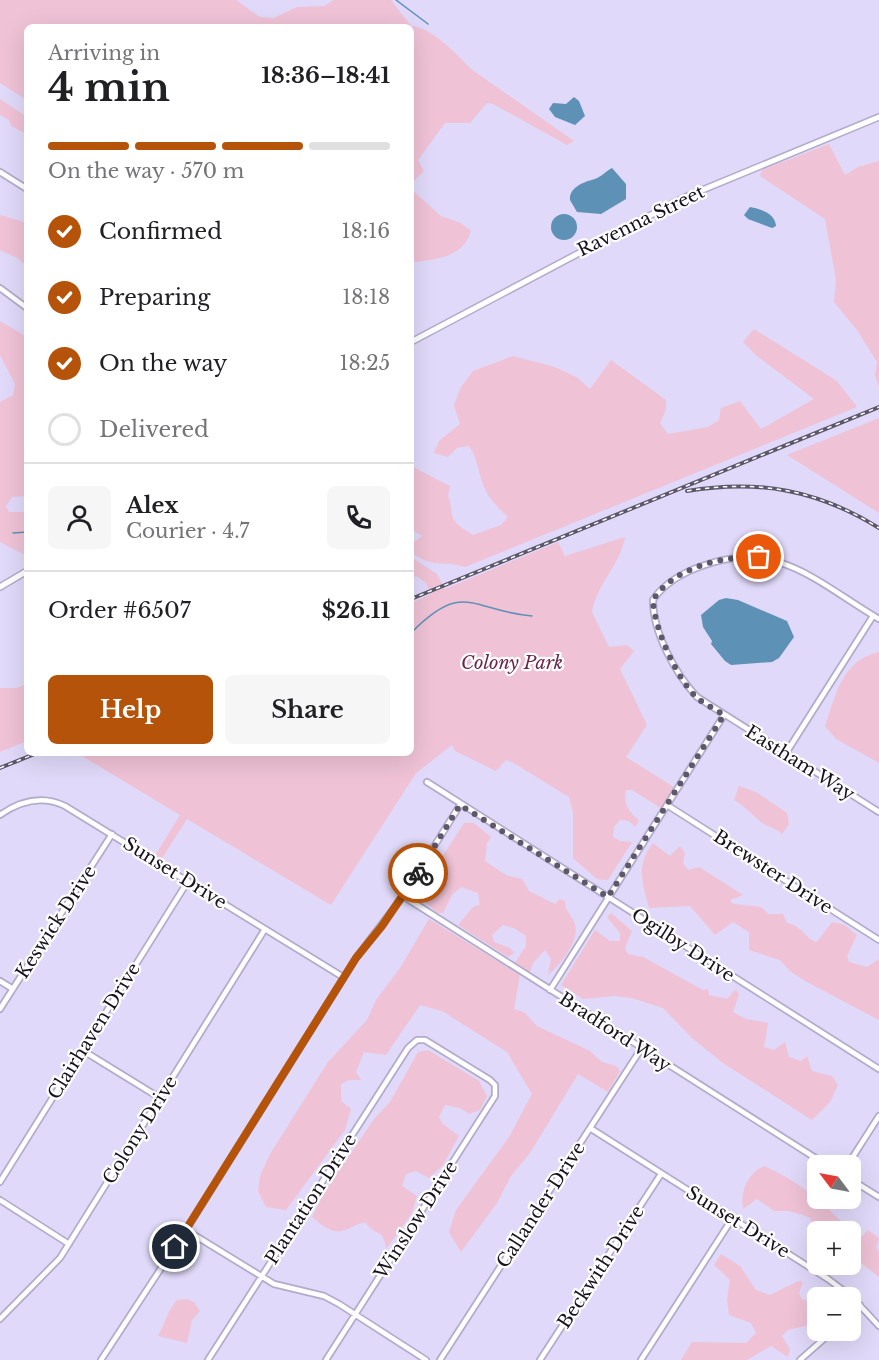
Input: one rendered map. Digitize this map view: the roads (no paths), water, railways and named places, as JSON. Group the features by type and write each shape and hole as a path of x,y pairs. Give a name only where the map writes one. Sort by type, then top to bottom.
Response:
{"street":[{"name":"Ravenna Street","path":"414,340 683,198 879,117"},
{"path":"0,172 24,186"},
{"path":"0,288 24,306"},
{"name":"Eastham Way","path":"873,616 802,570 759,557 713,562 679,578 656,595 653,605 656,621 682,679 697,697 879,812"},
{"path":"0,588 24,573"},
{"path":"786,753 873,616 879,619"},
{"path":"550,990 724,715"},
{"name":"Ogilby Drive","path":"427,782 879,1069"},
{"name":"Sunset Drive","path":"0,815 18,803 48,800 65,806 343,977"},
{"path":"101,1360 186,1230 343,977 403,896 460,805"},
{"name":"Brewster Drive","path":"667,805 879,940"},
{"name":"Keswick Drive","path":"0,1009 112,834"},
{"name":"Clairhaven Drive","path":"0,1182 188,881"},
{"name":"Bradford Way","path":"403,896 810,1155"},
{"name":"Colony Drive","path":"0,1319 55,1265 265,929"},
{"path":"0,981 13,989"},
{"name":"Plantation Drive","path":"208,1360 408,1048 417,1040 431,1042 490,1080"},
{"name":"Callander Drive","path":"440,1360 641,1049"},
{"path":"82,1050 160,1098"},
{"name":"Winslow Drive","path":"326,1360 491,1103 496,1090 490,1080"},
{"path":"854,1155 879,1116"},
{"name":"Sunset Drive","path":"590,1128 838,1287"},
{"name":"Beckwith Drive","path":"540,1360 661,1174"},
{"path":"861,1186 879,1197"},
{"path":"0,1200 69,1244"},
{"path":"641,1360 732,1219"},
{"path":"186,1230 278,1285 324,1296 426,1360"},
{"name":"Sunset Drive","path":"861,1306 879,1326"},
{"path":"800,1360 822,1341"}],"water":[{"path":"574,97 579,101 585,116 575,125 555,117 549,109 553,103 566,104"},
{"path":"612,168 626,184 626,199 601,214 577,212 570,200 570,195 575,188"},
{"path":"750,207 763,210 770,215 776,226 772,228 748,219 744,215"},
{"path":"564,214 573,218 577,227 573,236 564,240 555,236 551,227 555,218"},
{"path":"726,598 738,600 787,621 794,637 779,658 772,662 731,665 725,661 711,644 712,641 703,627 701,615 719,600"}],"waterway":[{"path":"396,0 428,24"},
{"path":"13,533 24,532"},
{"path":"414,630 444,607 457,603 469,602 532,616"}],"railway":[{"path":"414,598 879,407"},
{"path":"687,491 738,486 787,491 810,496 833,505 879,528"},
{"path":"0,768 30,756"}],"park label":[{"name":"Colony Park","path":"512,663"}]}
